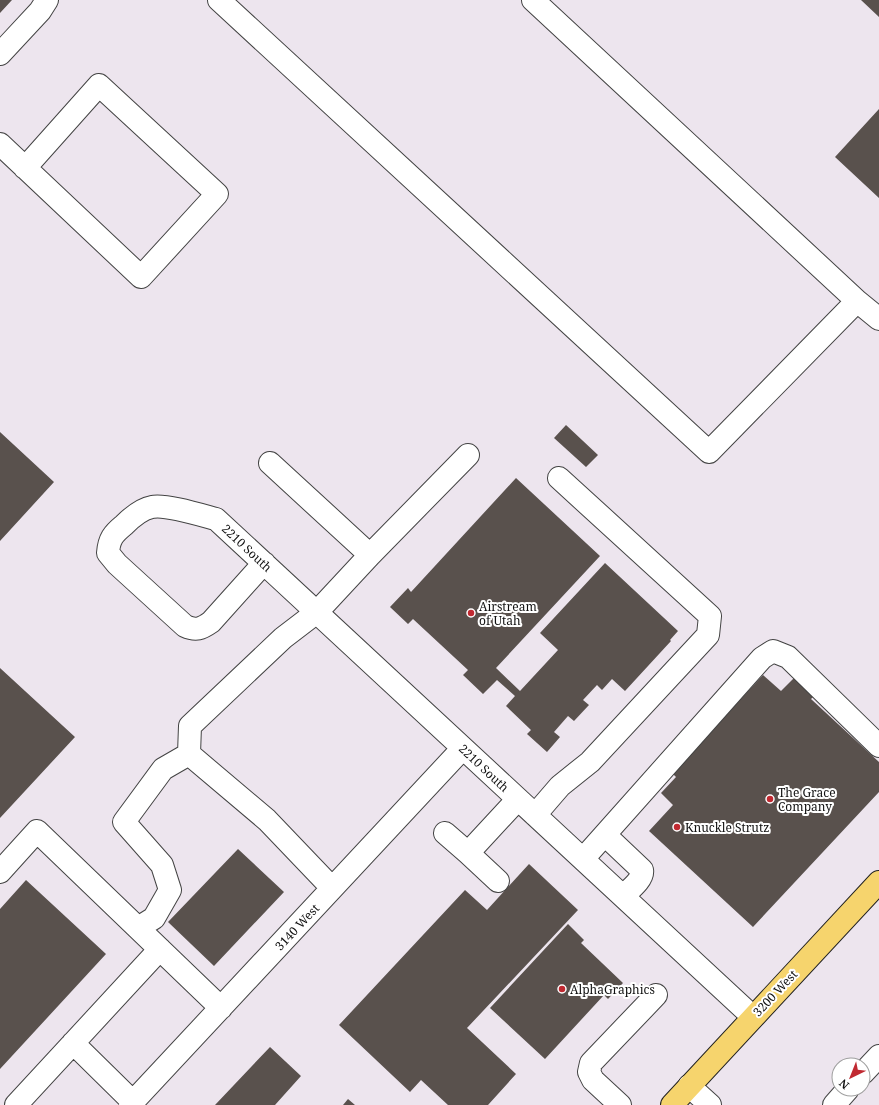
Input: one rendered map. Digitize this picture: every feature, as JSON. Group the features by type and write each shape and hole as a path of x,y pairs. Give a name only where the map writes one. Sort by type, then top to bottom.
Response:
{"main road":[{"name":"3200 West","path":"672,1105 879,882"}],"street":[{"path":"0,54 40,11 48,0"},
{"path":"219,0 709,452 857,301"},
{"path":"533,0 857,301 879,319"},
{"path":"0,144 25,168 141,277 217,194 99,85 25,168"},
{"path":"189,754 190,726 283,638 317,612 370,555 468,455"},
{"path":"270,463 370,555"},
{"path":"535,815 560,786 590,762 708,635 710,616 560,478"},
{"name":"2210 South","path":"264,563 211,622 202,629 193,630 185,626 117,564 108,553 109,541 113,534 139,512 153,506 174,509 216,519 264,563 317,612 753,1017"},
{"path":"583,859 762,658 773,651 788,657 879,746"},
{"name":"3140 West","path":"131,1104 463,748"},
{"path":"189,754 267,820 332,888"},
{"path":"138,928 154,918 170,890 162,865 124,822 163,769 189,754"},
{"path":"468,854 518,799"},
{"path":"0,872 37,831 221,1008"},
{"path":"445,833 498,881"},
{"path":"605,835 642,870 643,873 641,878 623,896"},
{"path":"16,1105 160,950"},
{"path":"620,1105 593,1080 589,1072 591,1063 656,994"},
{"path":"73,1043 131,1104"},
{"path":"871,1064 879,1056"},
{"path":"689,1086 710,1105"},
{"path":"834,1105 841,1097"}],"shaded area":[{"path":"0,0 879,0 879,1105 0,1105"}],"building":[{"path":"0,0 12,0 0,13"},
{"path":"861,0 879,0 879,17"},
{"path":"879,109 879,198 835,157"},
{"path":"566,425 598,455 586,467 554,438"},
{"path":"0,432 54,482 0,541"},
{"name":"Airstream of Utah","path":"516,478 600,556 496,668 520,691 558,650 540,633 605,563 678,631 670,640 671,641 625,691 612,679 602,690 597,685 583,700 589,705 574,721 568,716 554,732 560,737 547,752 527,734 531,730 506,706 515,696 497,680 483,694 463,675 468,670 413,619 408,624 390,607 408,588 411,592"},
{"path":"0,668 75,737 0,818"},
{"name":"The Grace Company","path":"763,675 781,691 797,675 817,693 811,699 879,762 879,792 753,927 649,831 673,805 661,793 676,777 672,773"},
{"path":"238,849 284,892 214,966 168,922"},
{"path":"529,864 578,910 467,1028 516,1074 488,1105 448,1105 421,1080 410,1092 339,1025 465,890 487,910"},
{"path":"26,880 106,954 0,1069 0,909"},
{"name":"AlphaGraphics","path":"568,924 584,940 581,943 623,983 608,999 604,995 545,1059 490,1008"},
{"path":"270,1047 301,1076 275,1105 215,1105"},
{"path":"348,1099 355,1105 343,1105"}],"place":[{"name":"Airstream of Utah","path":"471,613"},
{"name":"The Grace Company","path":"770,799"},
{"name":"Knuckle Strutz","path":"677,827"},
{"name":"AlphaGraphics","path":"562,989"}]}
